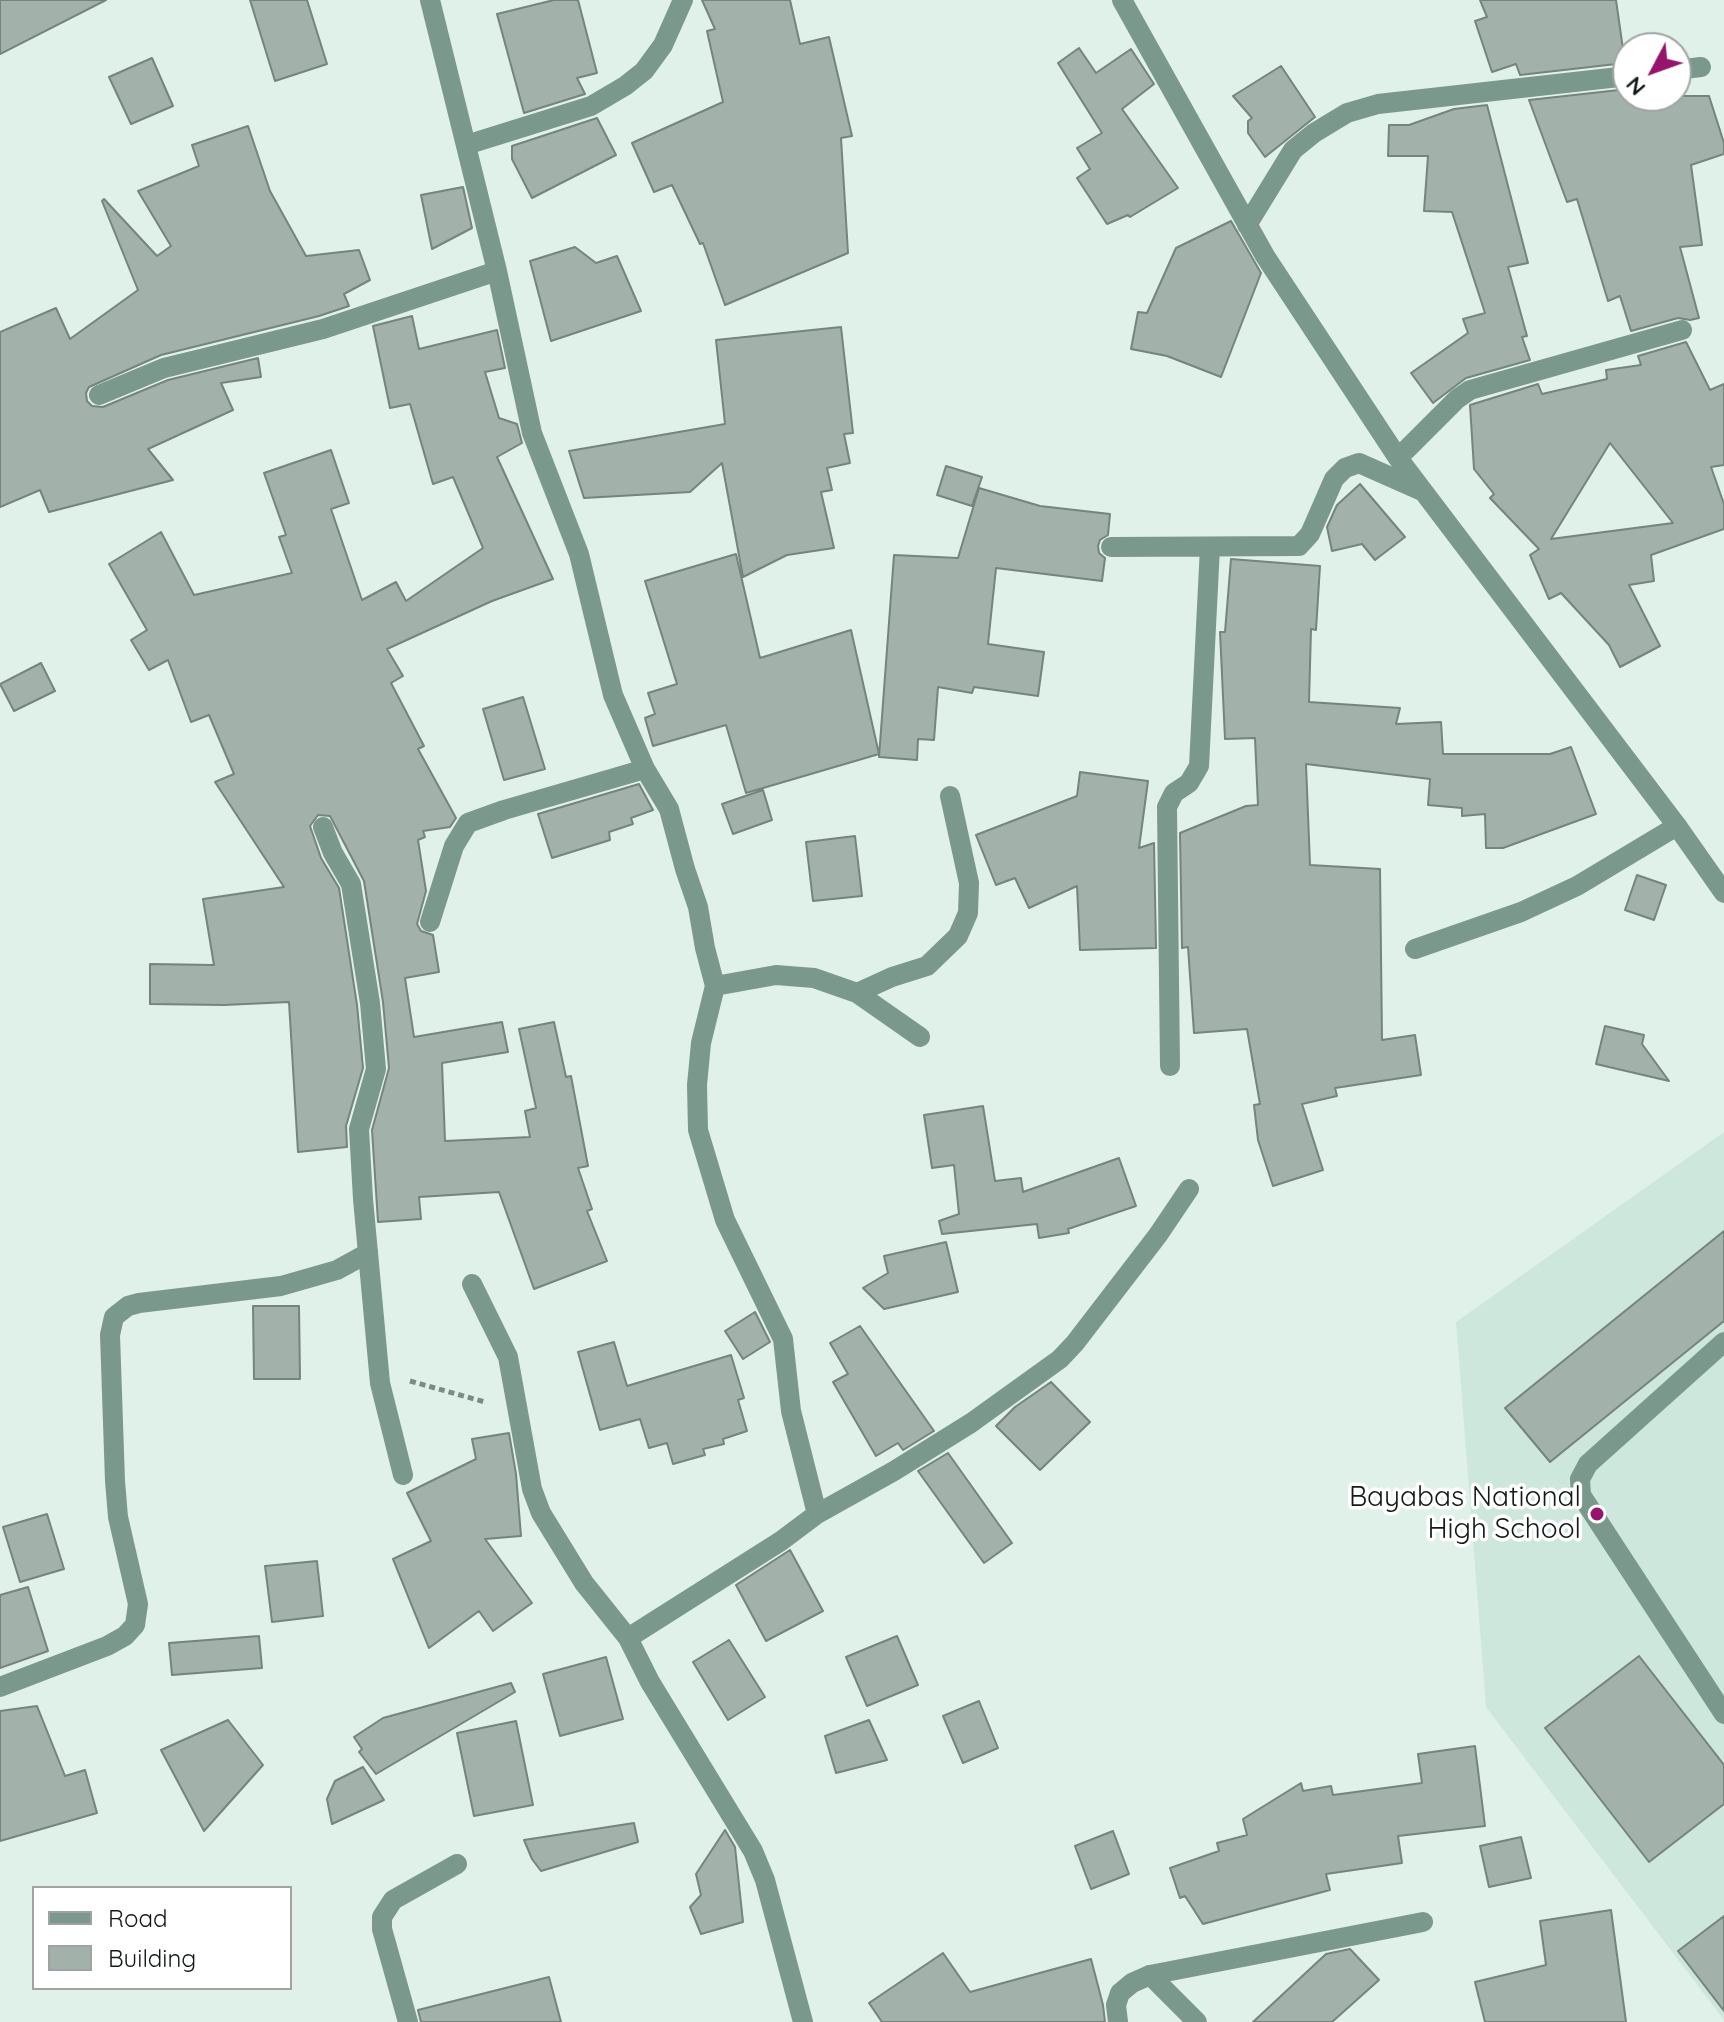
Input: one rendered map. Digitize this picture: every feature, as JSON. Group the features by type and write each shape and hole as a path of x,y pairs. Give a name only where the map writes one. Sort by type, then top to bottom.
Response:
{"street":[{"path":"430,0 497,271 532,433 579,554 613,695 645,769 669,809 698,907 715,986 701,1043 697,1085 698,1130 725,1220 783,1339 791,1411 817,1514"},
{"path":"466,145 591,106 625,86 644,71 663,45 683,0"},
{"path":"1122,0 1247,225 1398,458 1677,826 1724,893"},
{"path":"1692,68 1701,67"},
{"path":"1247,225 1293,150 1347,113 1378,104 1612,78"},
{"path":"99,395 164,368 323,329 497,271"},
{"path":"1398,458 1470,390 1682,330"},
{"path":"1111,547 1299,546 1310,534 1334,479 1345,468 1359,463 1420,490"},
{"path":"1170,1066 1167,807 1174,793 1189,783 1199,766 1210,547"},
{"path":"430,922 454,846 468,823 645,769"},
{"path":"857,993 927,966 958,936 968,913 969,883 950,796"},
{"path":"1415,949 1521,912 1577,886 1677,826"},
{"path":"323,827 333,853 351,884 370,1003 376,1069 359,1129 379,1368 403,1475"},
{"path":"715,986 751,978 800,975 857,993 920,1037"},
{"path":"628,1638 781,1541 817,1514 971,1423 1060,1359 1158,1235 1189,1189"},
{"path":"0,1687 107,1646 125,1636 135,1625 137,1593 118,1517 111,1399 110,1335 114,1317 139,1303 281,1286 337,1270 368,1253"},
{"path":"472,1284 508,1357 532,1489 541,1513 584,1583 628,1638 650,1682 753,1851 765,1880 803,2022"},
{"path":"1724,1342 1588,1464 1580,1479 1581,1495 1724,1714"},
{"path":"408,2022 382,1929 382,1917 393,1900 457,1864"},
{"path":"1118,2022 1116,2005 1120,1993 1132,1983 1150,1975 1423,1922"},
{"path":"1150,1975 1197,2022"}],"path":[{"path":"379,1368 519,1416"}],"shaded area":[{"name":"Bayabas National High School","path":"1724,1132 1724,2020 1486,1707 1456,1322"}],"building":[{"path":"0,0 106,0 0,54"},
{"path":"250,0 307,0 327,64 275,81"},
{"path":"554,0 578,0 597,73 577,78 585,94 524,113 497,14"},
{"path":"702,0 790,0 800,44 829,37 852,136 841,138 848,253 725,305 703,243 700,244 672,185 654,192 632,143 723,102 707,31 715,29"},
{"path":"1480,0 1616,0 1621,32 1612,32 1612,64 1520,75 1516,64 1492,72 1475,21 1487,17"},
{"path":"1079,48 1096,73 1131,49 1154,84 1122,109 1178,188 1130,217 1128,215 1107,224 1077,178 1090,169 1077,148 1102,133 1058,63"},
{"path":"152,58 173,106 131,124 109,77"},
{"path":"1281,66 1315,117 1265,157 1248,133 1248,121 1252,118 1233,96"},
{"path":"1612,91 1612,112 1692,112 1692,96 1709,96 1724,143 1724,154 1691,165 1702,245 1680,247 1699,318 1678,318 1631,331 1620,296 1608,301 1577,199 1567,202 1529,100"},
{"path":"1487,105 1528,263 1508,267 1527,336 1522,337 1530,360 1466,378 1433,403 1411,373 1468,333 1463,319 1485,313 1452,212 1424,211 1428,156 1388,156 1389,125 1409,125 1454,109"},
{"path":"597,118 616,155 532,198 512,159 512,146"},
{"path":"248,126 270,191 306,256 359,250 370,280 344,294 349,306 161,355 89,387 87,401 92,406 103,407 168,380 258,358 261,377 221,383 233,410 148,449 173,480 49,512 40,490 0,507 0,332 56,308 70,339 138,290 102,201 104,199 157,256 171,246 138,191 199,166 192,145"},
{"path":"463,187 472,228 432,249 421,195"},
{"path":"1231,221 1261,273 1221,377 1167,356 1131,349 1138,312 1147,313 1176,248"},
{"path":"575,247 596,263 617,256 641,311 551,341 530,261"},
{"path":"412,316 419,349 497,330 505,368 485,372 499,418 517,424 522,443 497,457 553,579 492,601 387,649 403,676 391,683 424,746 418,749 456,818 450,827 423,831 425,837 418,840 426,891 417,924 421,931 433,935 439,972 405,978 414,1037 502,1022 508,1052 442,1063 445,1141 530,1137 525,1111 536,1108 519,1029 554,1022 566,1077 571,1076 588,1166 578,1168 592,1209 587,1211 607,1261 534,1289 499,1192 419,1197 421,1219 378,1222 372,1130 389,1068 383,1002 364,881 330,816 318,815 310,826 321,858 339,888 357,1005 363,1068 346,1126 347,1147 298,1152 289,1002 150,1004 150,964 214,965 203,899 284,887 215,782 234,774 209,715 191,722 168,660 149,670 131,640 147,630 109,564 161,532 194,595 292,573 279,537 286,535 264,473 331,450 349,503 331,509 362,600 396,582 406,601 483,548 453,477 433,484 410,404 390,408 373,326"},
{"path":"841,327 853,433 844,434 850,463 827,468 832,490 821,492 834,548 787,555 743,577 722,463 690,492 584,498 569,451 725,424 716,340"},
{"path":"1686,342 1710,390 1724,384 1724,465 1711,467 1724,504 1724,529 1651,555 1654,581 1629,585 1660,646 1620,667 1609,645 1561,593 1549,599 1530,555 1539,549 1490,498 1494,494 1474,469 1470,405 1538,384 1542,394 1607,379 1606,370 1641,365 1638,356","holes":["1610,443 1673,523 1551,539"]},
{"path":"946,466 982,477 972,506 937,495"},
{"path":"1360,484 1405,537 1375,560 1362,544 1332,551 1327,527 1337,505"},
{"path":"979,488 1040,506 1110,514 1108,535 1100,540 1098,546 1099,553 1105,558 1102,581 996,568 988,644 1044,652 1038,696 974,687 972,693 938,687 934,740 918,739 917,760 879,757 894,555 958,558"},
{"path":"736,554 760,658 851,630 879,754 746,793 726,725 653,746 645,718 655,714 648,693 677,684 645,581"},
{"path":"1231,559 1320,566 1316,630 1311,629 1309,702 1400,708 1396,724 1441,722 1443,754 1550,754 1571,747 1596,814 1503,848 1486,848 1485,814 1462,816 1462,808 1428,805 1430,779 1306,764 1310,865 1380,869 1382,1040 1415,1035 1421,1075 1335,1088 1337,1096 1302,1104 1323,1170 1273,1186 1258,1140 1254,1105 1260,1104 1247,1029 1194,1033 1188,947 1182,948 1180,833 1246,806 1258,805 1255,738 1225,739 1220,632 1225,632"},
{"path":"41,663 55,691 14,711 0,684"},
{"path":"523,697 545,769 504,780 483,709"},
{"path":"1080,772 1148,781 1139,848 1154,843 1156,948 1080,950 1077,886 1029,908 1015,878 996,885 976,835 1077,796"},
{"path":"639,784 653,810 631,818 633,824 609,832 610,840 552,858 538,814"},
{"path":"763,790 772,820 733,834 722,804"},
{"path":"855,836 862,896 813,901 806,842"},
{"path":"1637,875 1666,885 1654,920 1625,910"},
{"path":"1605,1026 1644,1035 1642,1044 1669,1081 1596,1064"},
{"path":"983,1106 995,1181 1021,1178 1023,1192 1119,1158 1136,1206 1068,1229 1069,1233 1039,1238 1037,1224 942,1234 939,1221 959,1214 954,1165 932,1168 924,1115"},
{"path":"1724,1231 1724,1321 1550,1462 1505,1408"},
{"path":"946,1242 958,1292 884,1309 863,1288 888,1273 884,1256"},
{"path":"253,1306 299,1306 300,1379 254,1379"},
{"path":"755,1312 770,1342 743,1359 725,1331"},
{"path":"860,1326 934,1431 903,1450 898,1443 876,1456 833,1382 848,1374 830,1343"},
{"path":"614,1342 627,1386 731,1355 744,1398 738,1400 747,1431 723,1439 724,1444 703,1449 705,1455 673,1464 667,1443 649,1448 640,1419 600,1430 578,1352"},
{"path":"1051,1382 1090,1422 1040,1470 996,1426 1015,1407"},
{"path":"509,1433 521,1536 485,1539 532,1603 493,1631 479,1611 429,1648 393,1559 431,1541 407,1493 476,1459 472,1439"},
{"path":"948,1453 1012,1543 984,1563 918,1471"},
{"path":"47,1514 64,1569 20,1582 3,1527"},
{"path":"790,1550 823,1611 766,1641 736,1585"},
{"path":"317,1561 323,1616 272,1622 265,1566"},
{"path":"28,1587 48,1651 0,1668 0,1595"},
{"path":"259,1636 262,1668 172,1675 169,1643"},
{"path":"897,1636 918,1685 867,1706 846,1657"},
{"path":"729,1640 765,1697 728,1720 693,1662"},
{"path":"1639,1656 1724,1765 1724,1804 1649,1862 1545,1728"},
{"path":"606,1657 623,1719 560,1736 543,1674"},
{"path":"511,1683 515,1692 376,1774 359,1752 362,1749 354,1737 383,1718"},
{"path":"979,1701 998,1748 963,1763 943,1716"},
{"path":"37,1706 65,1776 85,1770 97,1813 0,1841 0,1711"},
{"path":"228,1720 263,1765 204,1831 161,1750"},
{"path":"869,1720 887,1760 836,1773 825,1736"},
{"path":"516,1721 533,1805 474,1816 457,1733"},
{"path":"1475,1746 1485,1826 1398,1836 1402,1863 1326,1874 1330,1890 1203,1924 1185,1896 1180,1898 1170,1868 1219,1851 1217,1843 1247,1835 1243,1819 1301,1783 1303,1791 1331,1786 1333,1795 1422,1783 1418,1754"},
{"path":"363,1767 384,1800 332,1824 327,1799 335,1781"},
{"path":"634,1823 638,1842 541,1871 524,1840"},
{"path":"725,1830 735,1847 743,1922 701,1934 690,1907 701,1895 696,1874"},
{"path":"1113,1831 1129,1874 1091,1889 1075,1846"},
{"path":"1521,1837 1531,1878 1489,1887 1480,1846"},
{"path":"1611,1910 1626,2022 1485,2022 1475,1982 1546,1965 1540,1921"},
{"path":"1724,1916 1724,2011 1678,1951"},
{"path":"1350,1949 1379,1980 1332,2022 1253,2022 1326,1954"},
{"path":"943,1953 970,1992 1091,1959 1105,2022 882,2022 869,2003"},
{"path":"549,1977 561,2022 421,2022 418,2010"}],"place":[{"name":"Bayabas National High School","path":"1597,1514"}]}
